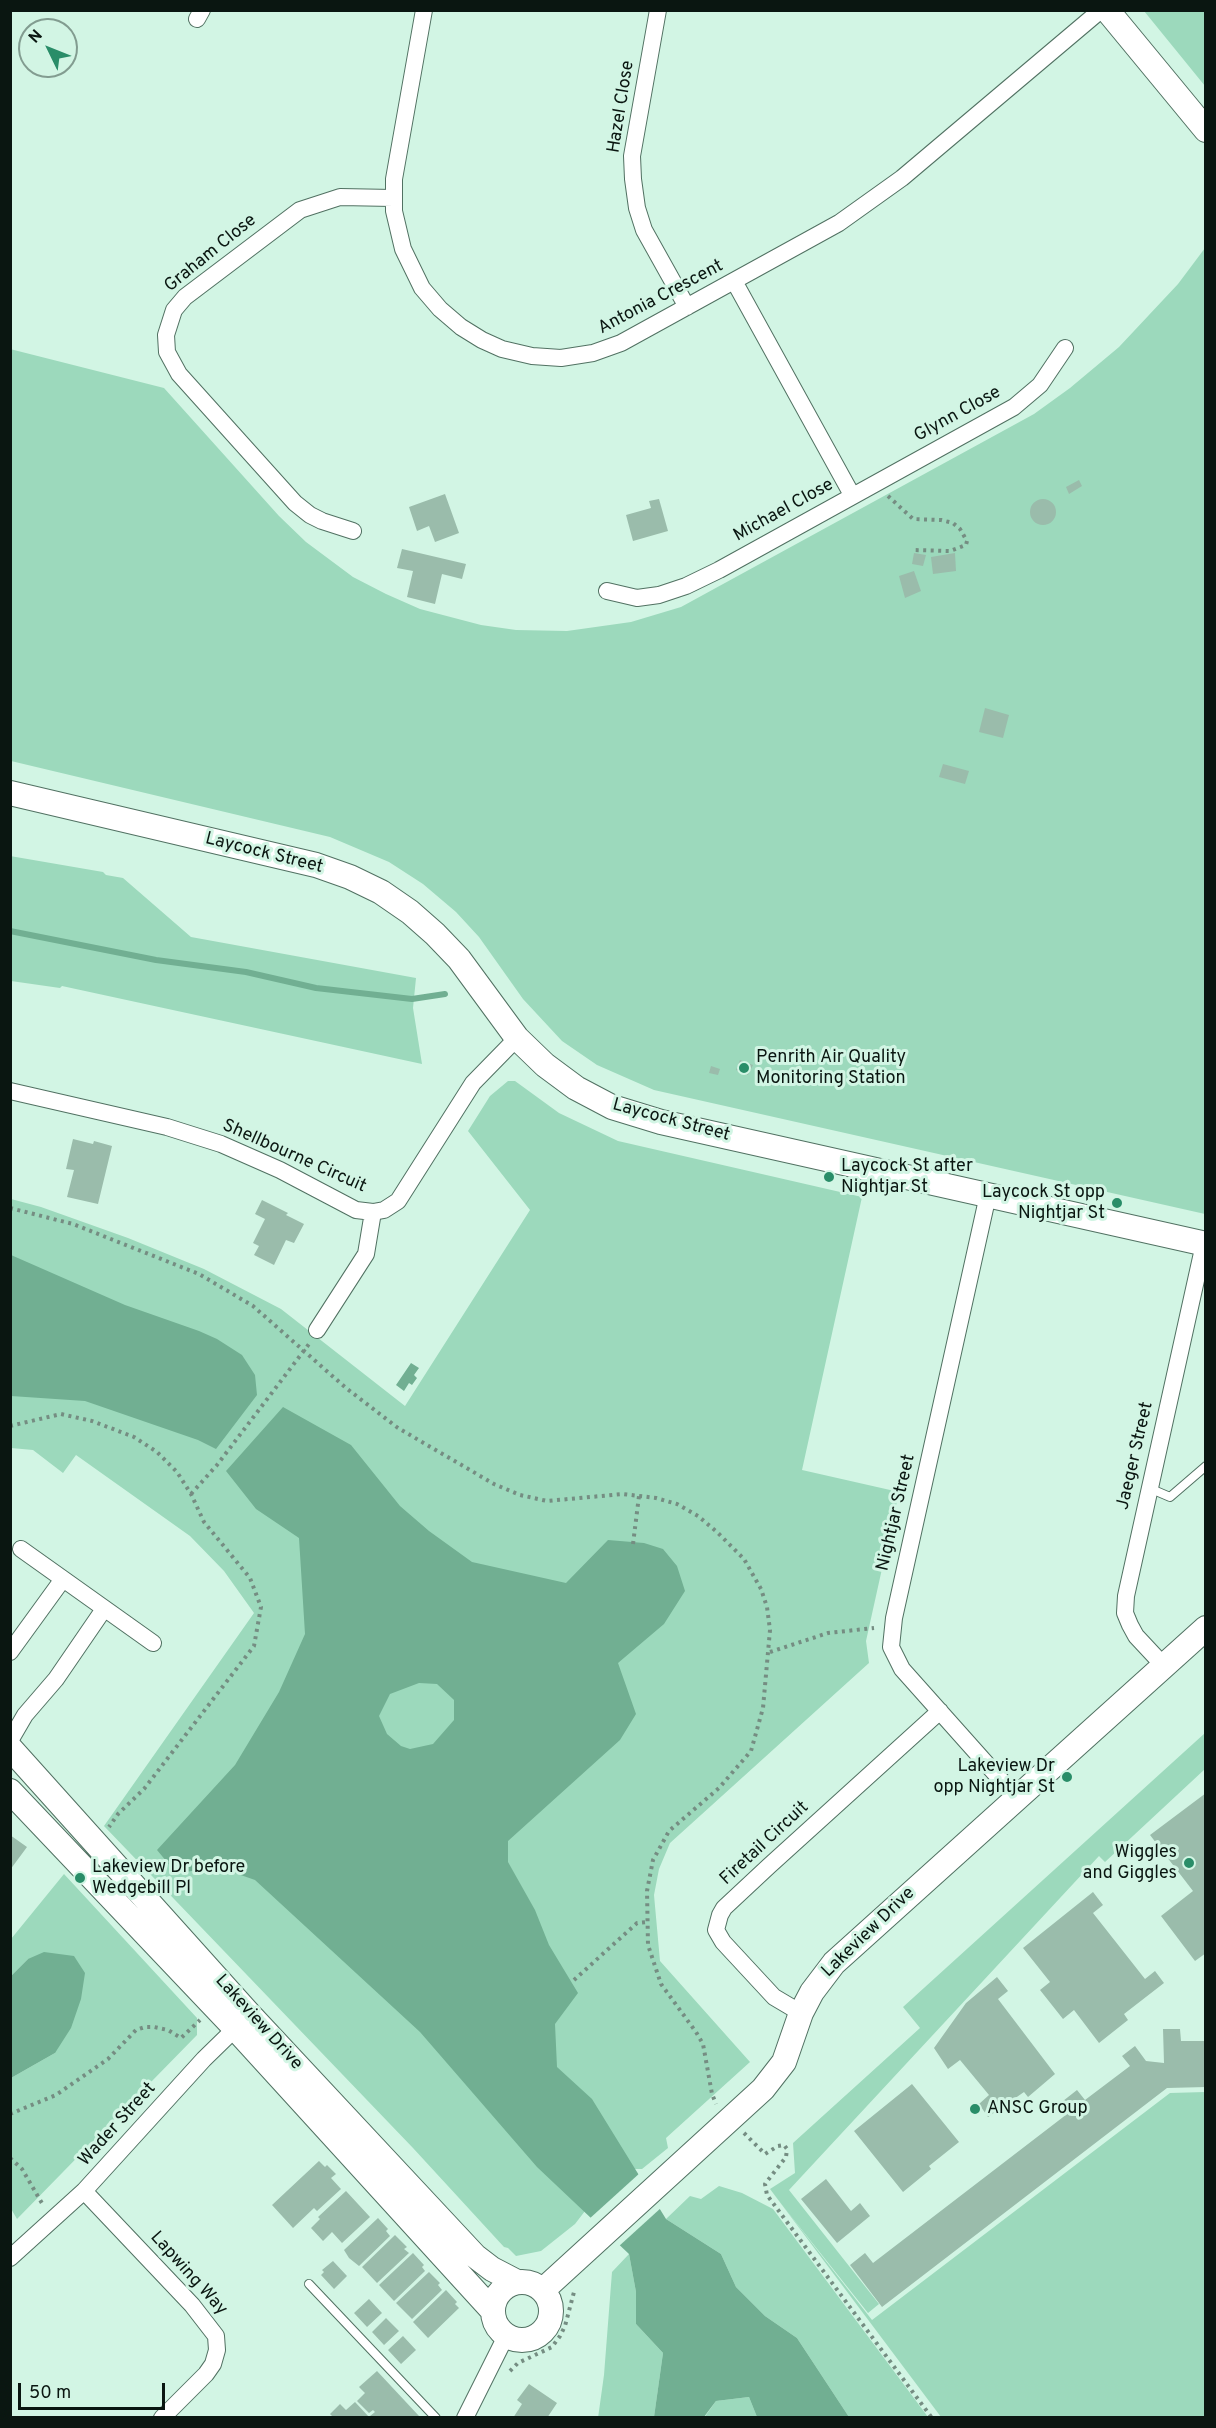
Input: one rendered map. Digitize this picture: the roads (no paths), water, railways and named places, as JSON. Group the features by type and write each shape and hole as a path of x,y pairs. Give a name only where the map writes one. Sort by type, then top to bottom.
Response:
{"street":[{"name":"Antonia Crescent","path":"424,10 394,179 393,198 403,249 422,288 451,319 473,335 492,345 532,356 561,358 593,353 621,343 824,232 867,205 1101,10"},
{"name":"Hazel Close","path":"658,10 632,156 633,179 637,208 644,230 687,307"},
{"path":"1107,10 1206,130"},
{"name":"Graham Close","path":"353,531 322,521 295,503 179,374 170,360 166,335 174,310 185,297 300,210 340,197 393,198"},
{"name":"Michael Close","path":"607,591 638,598 659,595 686,586 852,495 734,281"},
{"name":"Glynn Close","path":"852,495 1023,401 1040,385 1065,348"},
{"name":"Laycock Street","path":"10,793 316,866 350,877 381,892 410,912 459,958 517,1038 545,1065 568,1082 612,1107 661,1122 1205,1244"},
{"name":"Shellbourne Circuit","path":"10,1091 132,1118 221,1143 356,1209 373,1212 384,1210 398,1201 472,1083 517,1038"},
{"name":"Nightjar Street","path":"988,1195 891,1633 891,1647 902,1669 1017,1798"},
{"path":"317,1330 366,1254 373,1212"},
{"name":"Jaeger Street","path":"1164,1666 1136,1636 1125,1613 1126,1596 1205,1244"},
{"path":"21,1549 153,1643"},
{"path":"10,1652 63,1579"},
{"path":"11,1745 25,1715 56,1679 105,1609"},
{"name":"Lakeview Drive","path":"543,2290 669,2176 720,2116 763,2089 784,2062 801,2013 812,1992 834,1963 1206,1628"},
{"name":"Firetail Circuit","path":"801,2013 774,1997 723,1942 716,1930 720,1915 724,1908 769,1866 940,1711"},
{"name":"Lakeview Drive","path":"11,1745 242,2021 492,2310"},
{"name":"Lakeview Drive","path":"10,1791 214,2007 242,2021 476,2256 492,2270 517,2282"},
{"name":"Wader Street","path":"10,2258 84,2191 242,2021"},
{"name":"Lapwing Way","path":"84,2191 192,2306 216,2336 217,2350 213,2364 162,2418"},
{"path":"517,2282 527,2282 543,2290 548,2299 551,2315 544,2331 530,2340 522,2341 506,2336 498,2329 492,2310 494,2300 500,2292 517,2282"},
{"path":"465,2418 506,2336"}],"lane":[{"path":"1149,1488 1170,1497 1206,1466"},
{"path":"309,2284 436,2418"}],"waterway":[{"path":"10,931 156,960 246,972 316,988 412,999 445,994"}],"place":[{"name":"Penrith Air Quality Monitoring Station","path":"744,1068"},
{"name":"Laycock St after Nightjar St","path":"829,1177"},
{"name":"Laycock St opp Nightjar St","path":"1117,1203"},
{"name":"Lakeview Dr opp Nightjar St","path":"1067,1777"},
{"name":"Wiggles and Giggles","path":"1189,1863"},
{"name":"Lakeview Dr before Wedgebill Pl","path":"80,1878"},
{"name":"ANSC Group","path":"975,2109"}]}
